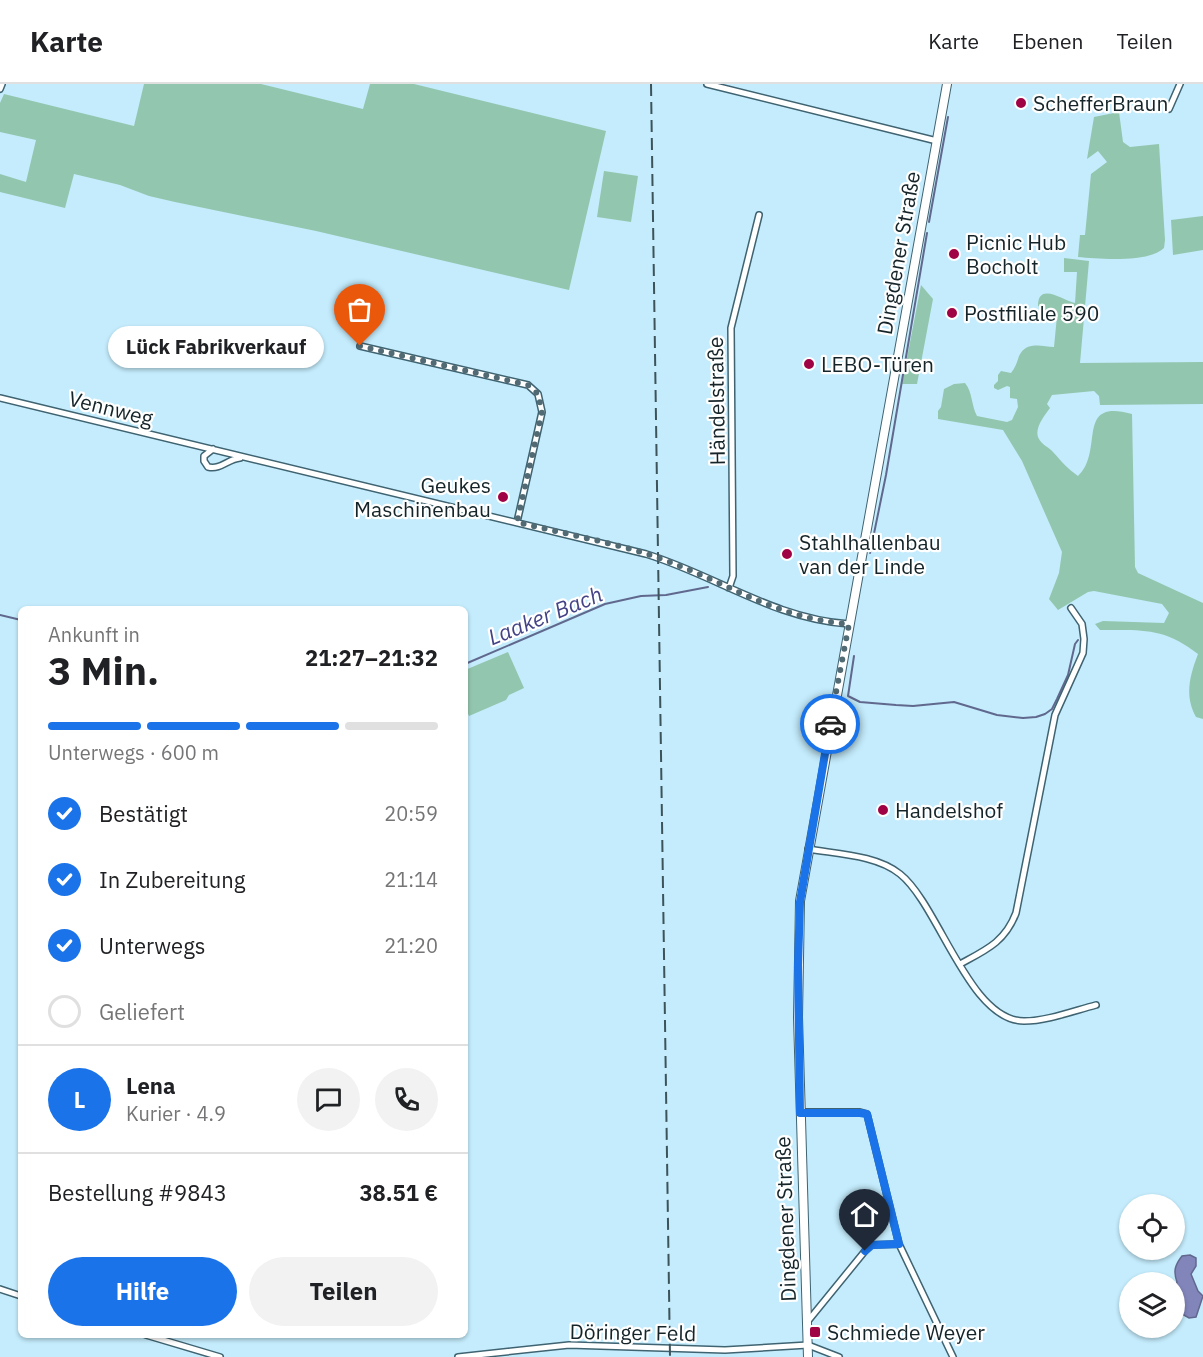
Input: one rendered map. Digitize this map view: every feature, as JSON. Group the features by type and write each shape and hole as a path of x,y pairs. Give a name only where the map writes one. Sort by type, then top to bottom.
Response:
{"main road":[{"name":"Dingdener Straße","path":"808,1357 800,1113 798,932 800,902 947,84"}],"street":[{"path":"0,88 2,84"},
{"path":"707,84 937,141"},
{"path":"739,92 741,84"},
{"path":"1169,109 1180,84"},
{"name":"Händelstraße","path":"729,588 733,582 731,328 759,215"},
{"path":"360,346 528,385 538,394 542,412 517,522"},
{"name":"Vennweg","path":"0,398 658,558 755,601 785,611 849,624"},
{"name":"Vennweg","path":"213,450 204,456 208,467 214,468 234,459 248,458"},
{"path":"960,964 991,947 1002,938 1011,927 1016,913 1055,715 1083,653 1082,624 1071,608"},
{"path":"808,849 876,862 900,873 915,889 970,982 989,1006 1005,1015 1023,1021 1096,1005"},
{"path":"800,1113 867,1114 899,1244 953,1357"},
{"path":"807,1322 872,1245 899,1244"},
{"path":"0,1289 18,1295"},
{"path":"156,1338 220,1357"},
{"path":"808,1345 839,1357"},
{"name":"Döringer Feld","path":"458,1357 569,1346 725,1350 808,1345"}],"green space":[{"path":"144,84 261,84 363,109 370,84 414,84 606,131 569,290 316,231 149,196 120,185 74,174 65,208 0,192 0,174 26,182 36,140 0,132 0,103 4,94 134,126"},
{"path":"1119,112 1123,142 1130,147 1159,144 1164,248 1157,253 1136,258 1078,257 1080,235 1085,235 1091,174 1107,162 1098,151 1087,159 1094,117"},
{"path":"604,171 638,176 631,222 597,217"},
{"path":"1203,216 1203,250 1173,255 1171,220"},
{"path":"1064,258 1089,261 1080,363 1203,362 1203,404 1100,405 1099,396 1094,391 1052,395 1047,404 1050,408 1040,422 1037,431 1042,443 1078,476 1086,466 1093,430 1103,413 1114,411 1132,414 1135,567 1138,573 1203,603 1203,719 1196,717 1189,693 1198,654 1186,645 1163,635 1140,630 1100,630 1095,624 1103,621 1164,623 1169,613 1162,604 1094,591 1088,592 1058,610 1049,599 1059,573 1062,552 1022,461 1003,430 938,419 944,389 954,384 965,383 977,416 1007,422 1012,420 1018,407 1017,399 1010,398 1010,387 998,390 994,388 994,385 1001,371 1011,373 1022,351 1026,348 1030,346 1054,347 1057,316 1038,306 1042,295 1047,294 1075,303 1077,272 1064,272"},
{"path":"921,285 933,299 917,384 902,384"},
{"path":"508,652 524,688 509,695 506,700 469,716 468,669"}],"water":[{"path":"1185,1256 1196,1258 1196,1266 1191,1274 1198,1291 1203,1296 1196,1317 1189,1318 1185,1316 1185,1272 1175,1272 1176,1265 1179,1260 1185,1260"}],"waterway":[{"name":"Laaker Bach","path":"929,222 948,117"},
{"name":"Laaker Bach","path":"870,553 886,475 927,233"},
{"name":"Laaker Bach","path":"468,663 605,604 641,596 666,595 708,587"},
{"name":"Laaker Bach","path":"0,615 18,619"},
{"path":"854,656 848,696 860,702 913,706 954,702 997,715 1023,718 1036,717 1052,709 1068,675 1078,640"}],"railway":[{"path":"651,84 670,1357"}],"way so far":[{"path":"360,346 528,385 538,394 542,412 517,522 646,554 670,562 768,606 840,624 849,624 830,724"}],"place":[{"name":"SchefferBraun","path":"1021,103"},
{"name":"Picnic Hub Bocholt","path":"954,254"},
{"name":"Postfiliale 590","path":"952,313"},
{"name":"Lück Fabrikverkauf","path":"360,346"},
{"name":"LEBO-Türen","path":"809,364"},
{"name":"Geukes Maschinenbau","path":"503,497"},
{"name":"Stahlhallenbau van der Linde","path":"787,554"},
{"name":"Handelshof","path":"883,810"},
{"name":"Schmiede Weyer","path":"815,1332"}],"route":[{"path":"830,724 800,902 798,965 800,1113 867,1114 899,1244 872,1245 865,1251"}]}
